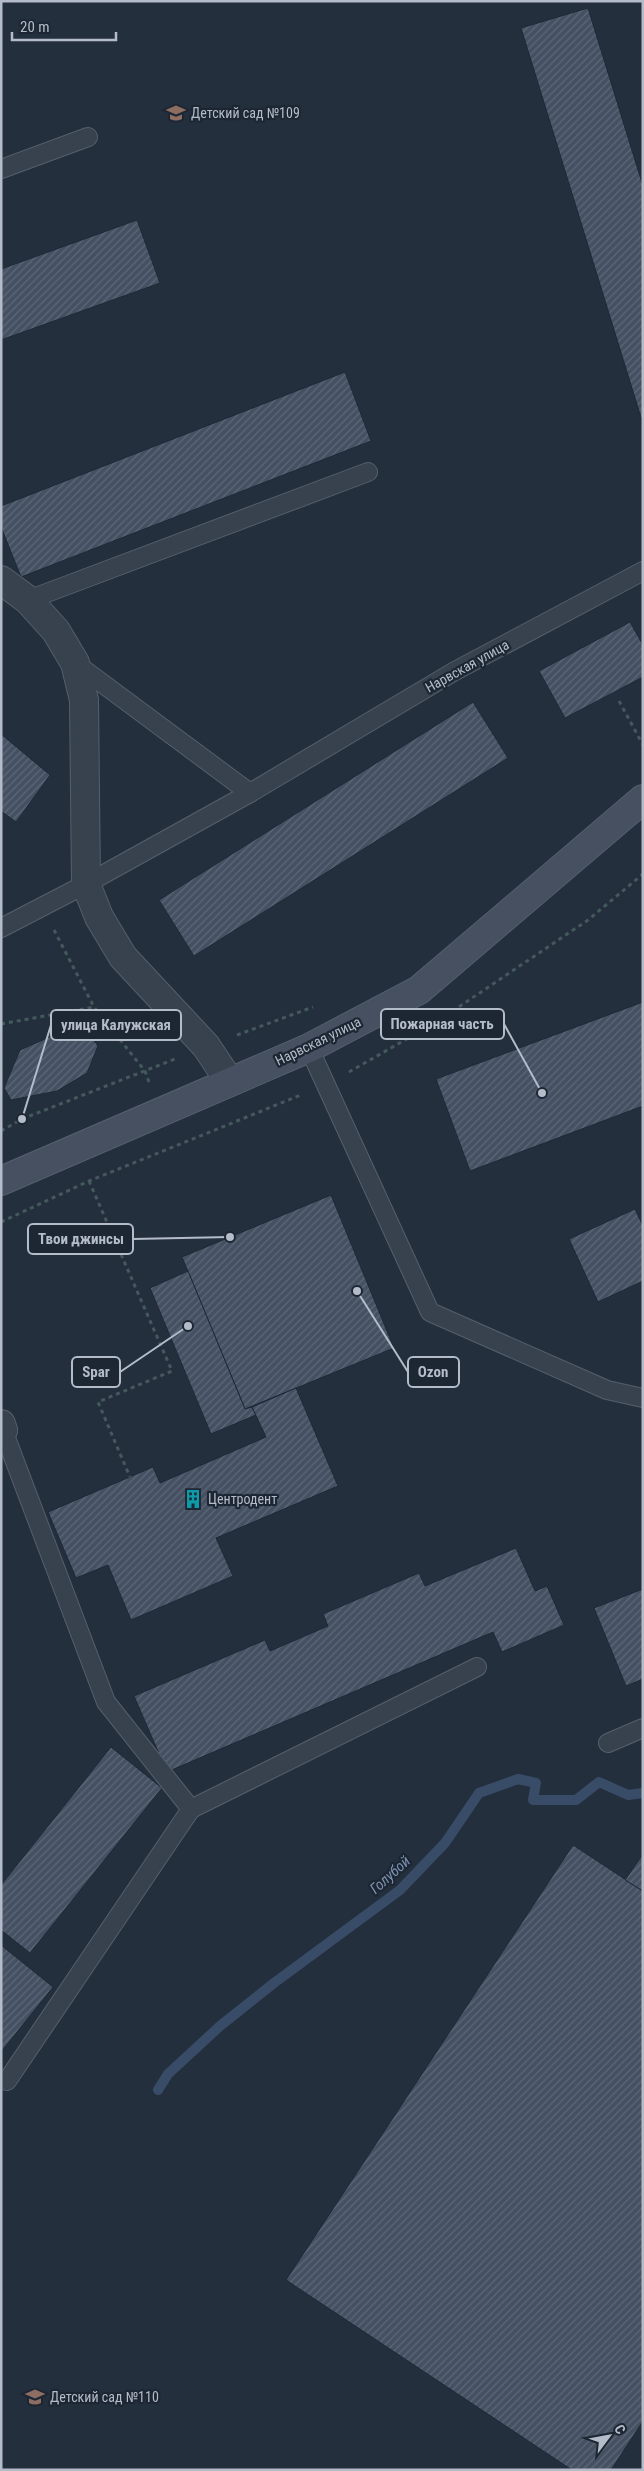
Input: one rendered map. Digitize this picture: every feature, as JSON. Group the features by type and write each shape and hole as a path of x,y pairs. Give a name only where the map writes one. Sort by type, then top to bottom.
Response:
{"main road":[{"name":"Нарвская улица","path":"1,1181 308,1048 419,990 643,799"}],"street":[{"path":"1,580 28,600 56,630 75,663 84,700 86,884 99,917 123,957 206,1046 230,1082"}],"lane":[{"path":"1,169 88,137"},
{"path":"28,600 368,472"},
{"name":"Нарвская улица","path":"1,928 86,884 250,793 455,671 643,572"},
{"path":"75,663 250,793"},
{"path":"308,1048 430,1312 607,1390 643,1398"},
{"path":"2,1429 106,1702 191,1809"},
{"path":"7,2081 191,1809 477,1667"},
{"path":"608,1743 643,1728"}],"path":[{"path":"619,701 643,746"},
{"path":"54,929 94,1007 145,1071"},
{"path":"1,1131 22,1119 206,1046 318,1006"},
{"path":"1,1024 94,1007"},
{"path":"90,1181 172,1371 98,1402 130,1477"}],"building":[{"path":"588,8 643,186 643,424 521,28"},
{"path":"137,220 160,283 1,340 1,269"},
{"path":"345,372 371,441 21,577 1,527 1,506"},
{"path":"630,622 643,645 643,677 565,718 539,671"},
{"path":"473,702 508,758 194,956 159,900"},
{"path":"1,734 50,775 16,822 1,811"},
{"path":"643,1002 643,1106 470,1171 436,1079"},
{"path":"81,1023 98,1046 87,1073 57,1091 11,1100 4,1088 20,1050"},
{"path":"331,1195 394,1348 245,1409 182,1257"},
{"path":"635,1209 643,1226 643,1281 598,1302 569,1239"},
{"path":"188,1271 245,1409 252,1407 256,1415 211,1434 150,1288"},
{"name":"Центродент","path":"296,1388 338,1486 216,1538 233,1576 131,1620 108,1565 76,1578 48,1512 153,1467 160,1483 266,1437 252,1407"},
{"path":"516,1548 535,1591 547,1586 564,1625 502,1652 493,1632 167,1772 134,1696 265,1640 270,1651 328,1626 323,1614 419,1573 425,1586"},
{"path":"643,1589 643,1679 626,1686 594,1608"},
{"path":"111,1747 162,1788 30,1953 1,1930 1,1885"},
{"path":"573,1845 643,1891 643,2421 611,2470 572,2470 286,2280"},
{"path":"643,1854 643,1891 625,1880"},
{"path":"1,1945 53,1987 1,2052"}],"waterway":[{"name":"Голубой","path":"158,2090 168,2074 220,2026 274,1983 400,1890 445,1843 479,1793 518,1779 536,1783 533,1800 576,1800 599,1782 628,1795 643,1793"}],"place":[{"name":"Детский сад №109","path":"176,113"},
{"name":"Пожарная часть","path":"542,1093"},
{"name":"улица Калужская","path":"22,1119"},
{"name":"Твои джинсы","path":"230,1237"},
{"name":"Ozon","path":"357,1291"},
{"name":"Spar","path":"188,1326"},
{"name":"Центродент","path":"193,1499"},
{"name":"Детский сад №110","path":"35,2397"}]}
